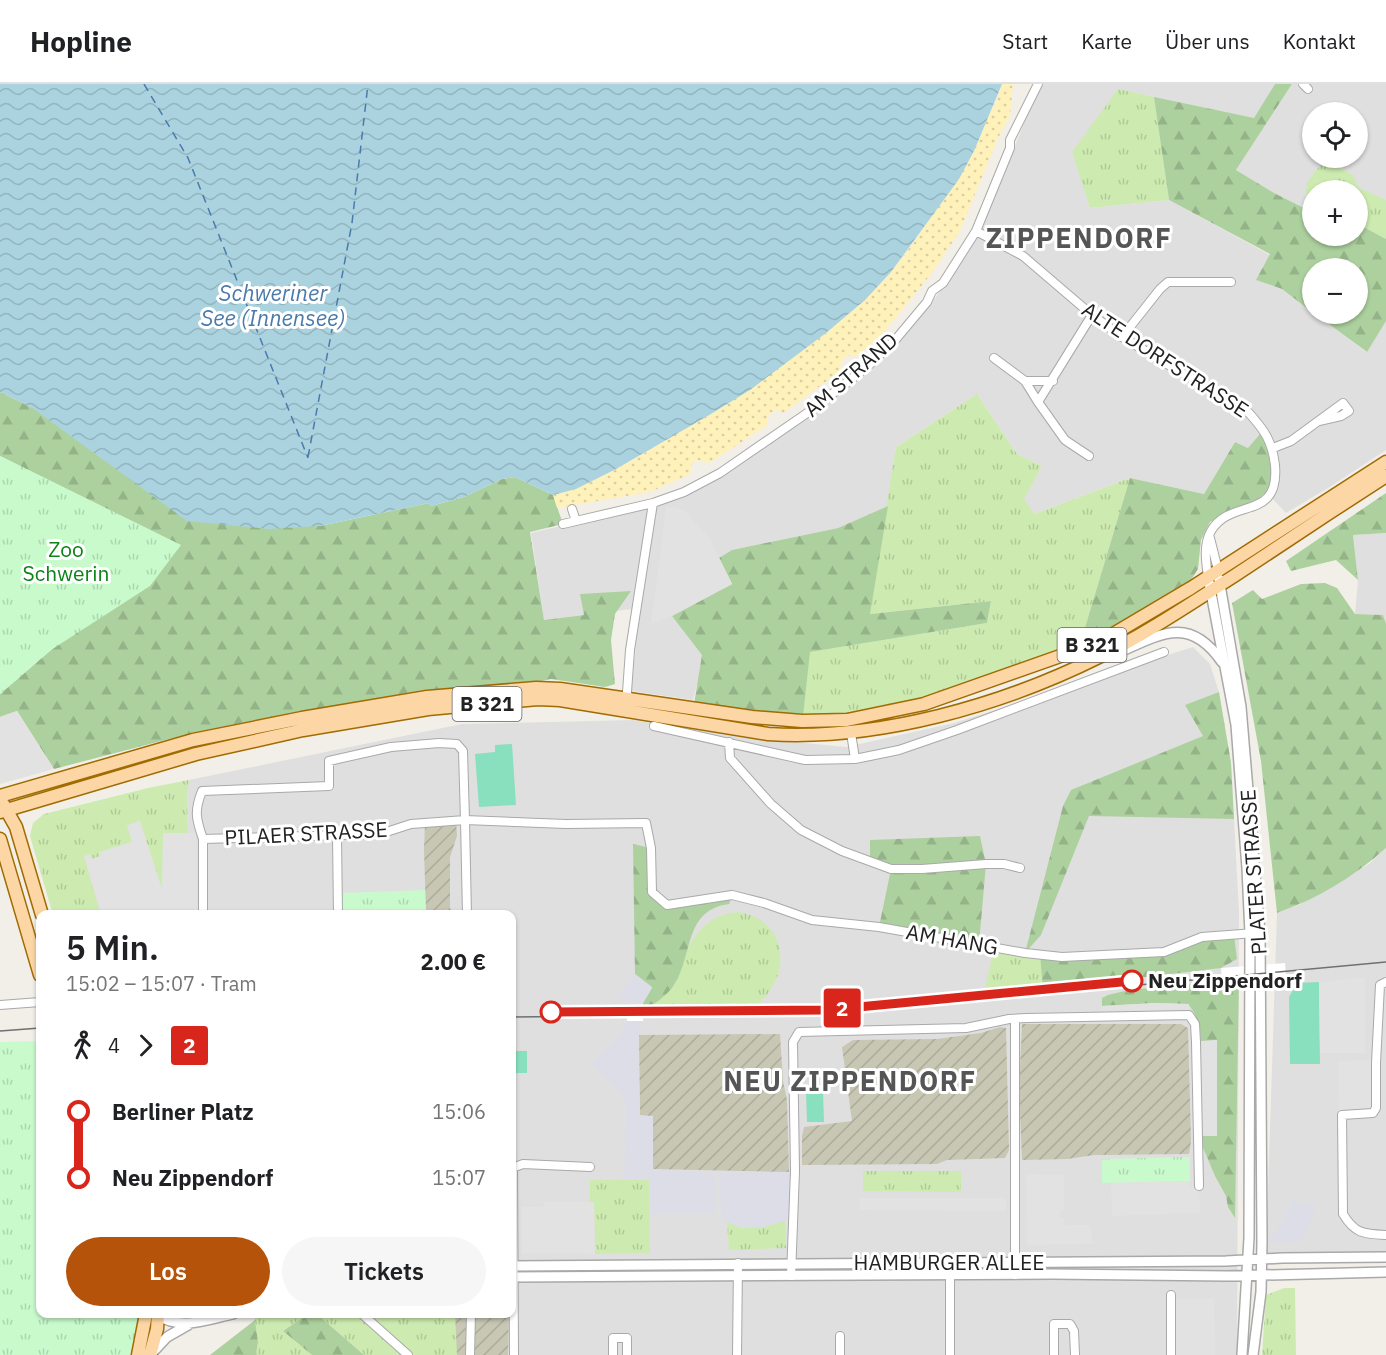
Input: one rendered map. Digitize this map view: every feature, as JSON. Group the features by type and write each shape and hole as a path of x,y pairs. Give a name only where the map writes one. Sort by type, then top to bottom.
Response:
{"main road":[{"name":"B 321","path":"41,910 16,827 3,808 196,754 303,730 401,712 538,699 802,721 847,720 892,712 965,691 1090,646 1130,625 1213,574 1386,462"},
{"name":"B 321","path":"0,796 193,740 399,700 536,688 560,689 768,734 851,733 942,715 1017,691 1100,656 1216,588 1386,476"},
{"path":"1,844 36,962"},
{"path":"138,1355 144,1332 153,1318"},
{"path":"150,1355 157,1329 156,1318"}],"street":[{"name":"AM STRAND","path":"563,524 653,503 684,492 743,458 810,411 875,360 927,302 932,291 943,283 976,231 1010,148 1010,141 1038,84"},
{"name":"ALTE DORFSTRASSE","path":"976,231 1023,256 1092,315 1122,337 1249,413 1263,430 1273,448 1275,482 1272,493 1260,503 1219,522 1209,536 1216,556 1213,574"},
{"path":"1122,337 1168,282 1231,282"},
{"path":"1038,402 1092,315"},
{"path":"994,358 1025,381 1065,440 1089,456"},
{"path":"1025,381 1053,381"},
{"path":"1273,448 1291,441 1319,421"},
{"path":"628,705 630,650 653,503"},
{"path":"572,509 576,521"},
{"name":"PLATER STRASSE","path":"1213,574 1241,707 1255,933 1261,1275 1253,1355"},
{"name":"PLATER STRASSE","path":"1216,588 1225,666 1236,725 1255,933 1248,1260 1242,1355"},
{"name":"B 321","path":"1017,691 1061,678 1159,634 1169,632 1186,632 1196,637 1216,654 1225,666"},
{"path":"654,726 804,760 855,759 898,750 1164,652"},
{"path":"851,733 855,759"},
{"name":"PILAER STRASSE","path":"203,839 380,834 411,824 465,820 463,751 457,744 439,742 391,747 328,761 329,786 202,791 196,806 203,839 203,910"},
{"path":"729,742 730,758 771,804 801,830 842,851 891,869 986,864 1004,864 1020,868"},
{"path":"465,820 467,910"},
{"name":"AM HANG","path":"465,820 566,824 646,823 651,848 652,892 667,905 732,894 812,920 879,927 1062,957 1164,952 1202,937 1255,933"},
{"path":"337,836 338,910"},
{"path":"1386,982 1380,984 1376,1108 1373,1113 1342,1115 1343,1214 1349,1224 1364,1234 1386,1235"},
{"path":"0,1005 36,1002"},
{"path":"791,1276 795,1171 793,1042 799,1032 966,1028 1015,1018 1189,1015 1195,1024 1199,1186"},
{"path":"1015,1018 1015,1275"},
{"path":"516,1167 523,1164 590,1167"},
{"name":"HAMBURGER ALLEE","path":"516,1266 1016,1263 1386,1257"},
{"path":"737,1355 738,1263"},
{"name":"HAMBURGER ALLEE","path":"516,1276 1261,1275 1386,1272"},
{"path":"950,1275 950,1355"},
{"path":"1171,1295 1171,1355"},
{"path":"162,1318 174,1323 191,1323 214,1318"},
{"path":"366,1318 408,1355"},
{"path":"470,1355 471,1318"},
{"path":"512,1318 514,1355"},
{"path":"150,1355 167,1337 191,1323"},
{"path":"1054,1355 1054,1324 1071,1324 1074,1331 1075,1355"},
{"path":"840,1336 840,1355"},
{"path":"613,1355 613,1338 627,1338 627,1355"}],"shaded area":[{"path":"1040,84 1275,84 1254,119 1090,208 1169,200 1270,255 1257,280 1282,289 1302,304 1302,324 1329,324 1366,352 1386,321 1386,450 1286,513 1266,492 1271,483 1248,448 1235,442 1204,494 1130,478 1034,514 1023,499 1042,466 1017,454 977,394 896,447 888,506 838,528 732,550 693,700 631,691 640,608 544,620 531,533 659,503 698,487 871,371 936,297 982,228"},
{"path":"1292,84 1386,84 1386,239 1368,229 1368,180 1302,180 1302,207 1236,170"},
{"path":"666,507 676,507 689,514 709,537 732,584 672,616 651,624"},
{"path":"1386,533 1385,624 1383,615 1355,614 1358,580 1353,535"},
{"path":"1193,647 1210,664 1219,692 1231,763 1239,912 1237,1355 457,1355 455,1318 516,1318 516,910 163,910 163,833 188,833 189,780 462,724 633,720 740,737 846,747 954,723"},
{"path":"17,711 54,769 0,784 0,717"},
{"path":"456,820 457,836 450,857 451,910 426,910 425,823"},
{"path":"140,821 162,889 163,833 196,833 197,910 100,910 84,856 90,854 92,859 100,856 99,852 132,842 127,825"},
{"path":"1386,848 1386,1252 1266,1253 1277,913 1299,905 1369,864"},
{"path":"635,974 652,987 643,1003 634,1003 617,997"},
{"path":"1365,977 1365,1053 1320,1053 1319,982"},
{"path":"1189,1004 1189,1010 1101,1011 1101,1006"},
{"path":"627,1021 643,1021 638,1050 640,1115 653,1116 653,1169 715,1174 715,1213 650,1214 649,1180 624,1180 626,1099 591,1064 624,1031"},
{"path":"1022,1024 1181,1024 1188,1028 1191,1141 1189,1154 1095,1155 1067,1159 1022,1160 1019,1089"},
{"path":"1000,1027 1006,1028 1009,1150 1005,1158 947,1160 937,1164 802,1165 804,1127 852,1121 842,1047 853,1040 937,1039 981,1033"},
{"path":"780,1034 783,1081 787,1100 789,1172 653,1169 653,1117 640,1116 639,1035"},
{"path":"1217,1040 1217,1136 1198,1136 1196,1042"},
{"path":"1373,1060 1373,1109 1339,1111 1338,1061"},
{"path":"789,1172 791,1219 764,1227 741,1228 721,1219 719,1173"},
{"path":"1026,1174 1064,1175 1064,1210 1060,1211 1060,1218 1064,1218 1065,1225 1090,1225 1093,1244 1027,1245"},
{"path":"1190,1181 1190,1187 1199,1186 1200,1213 1112,1216 1111,1183"},
{"path":"859,1198 1006,1198 1006,1211 860,1210"},
{"path":"1293,1200 1317,1206 1301,1242 1270,1242"},
{"path":"544,1202 594,1202 595,1254 522,1253 521,1207 543,1207"},
{"path":"1214,1298 1215,1355 1174,1355 1174,1299"},
{"path":"329,1318 509,1318 508,1355 371,1355"}],"green space":[{"path":"1275,84 1292,84 1236,170 1302,207 1302,246 1368,246 1368,229 1386,239 1386,321 1367,352 1329,324 1368,324 1368,258 1302,258 1302,304 1282,289 1256,280 1270,254 1169,200 1154,97 1254,118"},
{"path":"1118,89 1154,97 1169,200 1090,208 1072,152"},
{"path":"1318,168 1340,168 1353,175 1355,180 1309,180"},
{"path":"1368,192 1386,200 1386,239 1368,229"},
{"path":"0,392 31,407 320,526 429,503 431,506 464,497 502,479 515,477 553,495 563,524 530,532 544,620 584,615 580,594 631,591 615,614 611,640 615,684 605,687 551,679 528,684 422,690 240,723 54,769 17,711 0,717 0,694 180,545 0,456"},
{"path":"977,394 1017,454 1042,466 1024,499 1034,514 1130,478 1080,644 923,700 848,715 803,717 809,652 987,623 991,601 869,614 896,447"},
{"path":"1260,434 1271,455 1271,483 1258,499 1210,522 1201,540 1198,569 1189,583 1080,644 1130,478 1204,494 1235,442 1248,448"},
{"name":"Zoo Schwerin","path":"0,456 181,545 150,586 51,650 0,694"},
{"path":"1386,493 1386,533 1353,535 1358,580 1336,560 1291,571 1286,561"},
{"path":"888,506 870,614 991,601 987,623 810,652 803,717 694,704 702,655 672,616 732,584 719,558 732,550 838,528"},
{"path":"1325,583 1337,588 1355,614 1383,615 1386,624 1386,848 1335,886 1277,913 1261,761 1232,603 1253,590 1262,599 1301,584"},
{"path":"1219,692 1231,763 1234,819 1089,816 1041,935 1025,953 1063,806 1071,790 1203,736 1185,705"},
{"path":"512,744 516,805 479,807 475,754 495,752 495,745"},
{"path":"189,780 188,833 163,834 163,910 52,910 30,836 33,823 44,814"},
{"path":"980,836 986,864 979,944 879,927 891,869 870,862 870,840"},
{"path":"633,844 651,848 652,892 666,905 732,895 729,904 714,908 703,916 691,937 684,963 672,988 643,1011 643,1003 652,988 635,974"},
{"path":"425,890 426,910 342,910 342,893"},
{"path":"738,912 757,918 770,928 778,942 780,957 778,973 772,988 761,1001 745,1011 643,1011 672,988 686,952 703,927 718,917"},
{"path":"1234,935 1237,959 1221,968 1128,979 1128,982 1043,990 1040,954 1164,952 1202,937"},
{"path":"994,947 1040,954 1043,990 984,995"},
{"path":"1222,981 1239,982 1235,1218 1228,1207 1226,1196 1198,1136 1217,1136 1217,1040 1201,1041 1198,1022 1188,1004 1102,1006 1102,998 1129,990"},
{"path":"1319,982 1320,1064 1290,1064 1289,997 1297,983"},
{"path":"36,1041 36,1318 139,1318 130,1355 0,1355 0,1042"},
{"path":"516,1051 527,1051 527,1073 516,1073"},
{"path":"823,1091 824,1122 807,1122 806,1092"},
{"path":"1190,1157 1190,1181 1102,1183 1102,1159"},
{"path":"863,1171 961,1171 961,1192 863,1191"},
{"path":"649,1179 650,1253 595,1254 594,1202 590,1202 590,1180"},
{"path":"785,1220 786,1248 729,1250 727,1221 742,1226 756,1227"},
{"path":"1284,1288 1295,1288 1296,1355 1262,1355 1266,1295"},
{"path":"255,1318 302,1318 283,1331 312,1355 256,1355 258,1342"},
{"path":"302,1318 322,1318 364,1355 312,1355 283,1331"},
{"path":"322,1318 455,1318 457,1355 364,1355"},
{"path":"255,1320 258,1342 256,1355 210,1355"}],"sand":[{"path":"1002,84 1013,84 1010,116 998,138 960,231 931,274 886,330 856,357 845,358 840,364 842,370 783,413 778,410 771,414 768,417 768,425 709,463 697,460 692,464 690,474 650,492 557,508 553,495 598,478 663,442 811,343 871,292 905,254 933,213 995,104"}],"water":[{"name":"Schweriner See (Innensee)","path":"0,84 1002,84 974,151 959,179 891,272 865,300 826,333 750,390 711,414 616,469 576,489 553,495 515,477 502,479 464,497 431,506 429,503 320,526 269,529 187,521 31,407 0,392"}],"pier":[{"path":"1285,963 1286,976 1222,981 1221,968"},
{"path":"643,1011 643,1021 627,1021 627,1012"}],"ferry route":[{"path":"144,84 188,158 308,458"},
{"path":"308,457 352,223 368,84"}],"tram line":[{"path":"516,1017 827,1014 1386,962"},
{"name":"2","path":"551,1012 827,1010 1132,981"},
{"path":"0,1031 36,1028"}],"place":[{"name":"Neu Zippendorf","path":"1132,981"}],"district":[{"name":"ZIPPENDORF","path":"1079,239"},
{"name":"NEU ZIPPENDORF","path":"850,1082"}]}
